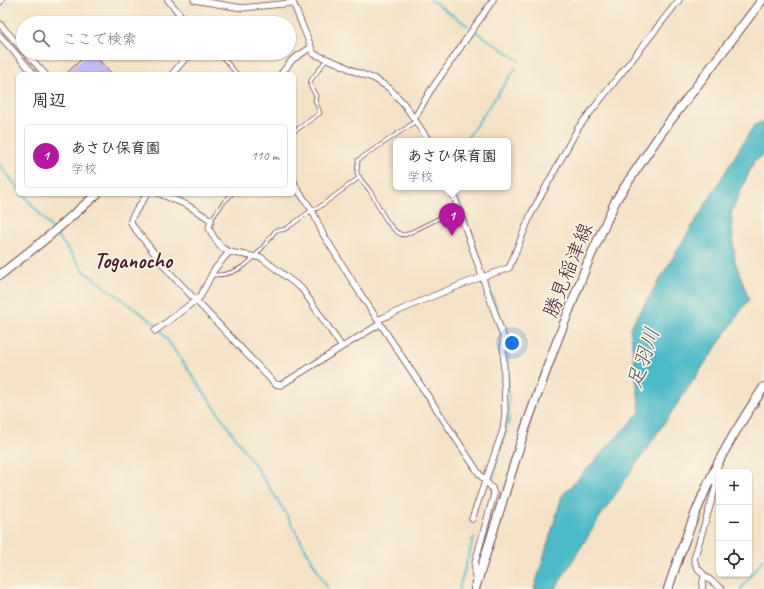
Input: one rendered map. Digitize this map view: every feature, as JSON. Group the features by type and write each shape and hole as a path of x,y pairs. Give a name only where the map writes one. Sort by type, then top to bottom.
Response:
{"main road":[{"name":"勝見稲津線","path":"476,586 525,429 554,349 588,262 616,200 661,134 762,0"},
{"path":"0,275 54,232 96,196"},
{"path":"668,589 697,509 714,471 751,405 764,387"}],"street":[{"path":"168,0 181,16"},
{"path":"194,0 242,8 292,1 310,48 314,54 374,79 389,88 404,104 427,138"},
{"path":"415,120 429,93 493,0"},
{"path":"146,196 132,217 132,225 170,273 275,384 280,385 342,347 379,322 430,297 509,268 531,214 578,128 679,0"},
{"path":"0,24 16,42"},
{"path":"0,36 16,54"},
{"path":"296,57 310,48"},
{"path":"21,60 32,72"},
{"path":"32,60 43,72"},
{"path":"174,72 184,60"},
{"path":"283,72 292,60"},
{"path":"296,187 312,210 323,234 379,322 480,475 492,488 494,494 475,563 474,576 476,586"},
{"path":"452,190 484,276 503,336 505,415 503,430 472,519"},
{"path":"165,196 187,205 211,220 209,228 221,247 229,252 262,258 287,276 302,289 342,347"},
{"path":"158,329 200,296 214,270 229,252"},
{"path":"714,471 716,486 694,559 695,564 700,571 722,589"},
{"path":"702,589 704,575"}],"lane":[{"path":"296,130 320,113 315,100 316,96 310,85 311,80 327,59"},
{"path":"225,60 235,72"},
{"path":"415,120 358,160 358,173 371,192 380,210 396,232 401,235 406,235 458,209"},
{"path":"211,275 220,276 241,268 255,257 276,230 283,230 287,228 312,210 318,208 360,177"},
{"path":"211,220 230,196"}],"water":[{"name":"足羽川","path":"764,121 764,155 754,161 731,214 735,262 749,299 598,520 555,589 534,589 562,496 640,412 630,328 754,125"}],"building":[{"path":"81,60 99,60 110,72 68,72"}],"waterway":[{"path":"431,0 468,26"},
{"path":"475,31 520,61"},
{"path":"467,138 516,68"},
{"path":"0,165 16,185"},
{"path":"456,190 480,262"},
{"path":"25,196 53,230"},
{"path":"56,234 86,273 157,325 256,467 282,507 328,589"},
{"path":"485,277 508,338 509,417 492,479"},
{"path":"459,589 474,537"},
{"path":"741,589 764,558"}],"place":[{"name":"あさひ保育園","path":"452,236"}],"district":[{"name":"Toganocho","path":"133,261"}]}
